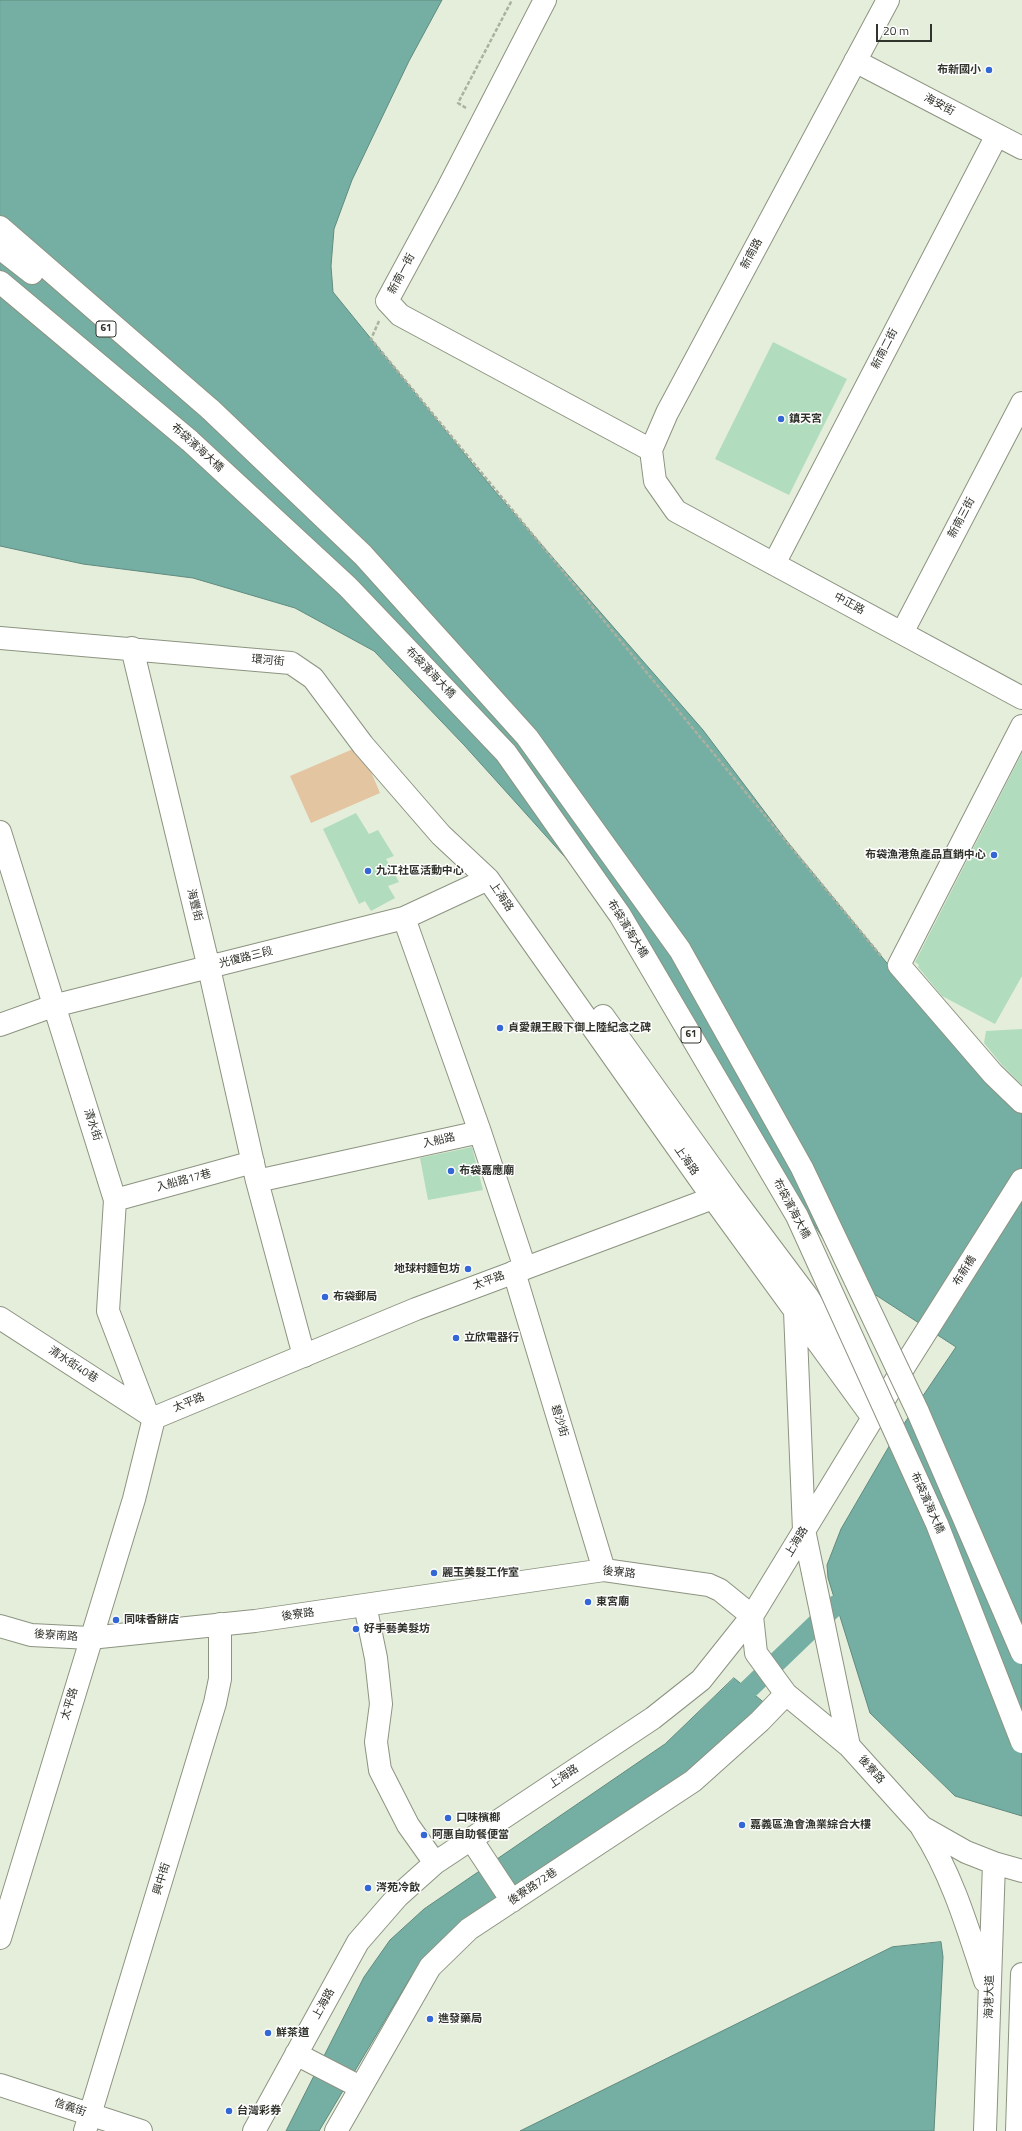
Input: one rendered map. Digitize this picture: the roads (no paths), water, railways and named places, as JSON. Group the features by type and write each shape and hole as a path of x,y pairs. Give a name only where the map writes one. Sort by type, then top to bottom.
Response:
{"main road":[{"name":"新南一街","path":"545,0 447,190 387,301 400,315 651,450"},
{"name":"新南路","path":"651,450 667,413 888,0"},
{"name":"海安街","path":"855,61 1022,148"},
{"name":"新南二街","path":"774,564 996,135"},
{"path":"0,227 211,410"},
{"name":"61","path":"0,248 211,410 363,555 527,737 680,950 802,1168 918,1412 1022,1653"},
{"name":"布袋濱海大橋","path":"0,282 190,441 348,587 506,753 620,915 797,1216 937,1524 1022,1742"},
{"path":"0,302 190,441"},
{"name":"新南三街","path":"902,633 1022,403"},
{"name":"中正路","path":"651,450 655,481 676,511 1022,698"},
{"name":"環河街","path":"0,638 132,648 291,663 313,678 363,745 410,799 441,834 488,879"},
{"name":"海豐街","path":"132,648 209,968 255,1171"},
{"path":"1022,726 899,965 994,1074 1022,1102"},
{"name":"清水街","path":"0,832 53,1006 115,1200 108,1311 150,1415"},
{"name":"光復路三段","path":"0,1025 53,1006 404,918 488,879"},
{"name":"上海路","path":"488,879 721,1195 807,1296 833,1335 866,1391 873,1418"},
{"path":"404,918 480,1132 520,1270"},
{"name":"入船路","path":"255,1171 480,1132"},
{"path":"255,1171 304,1356"},
{"name":"入船路17巷","path":"115,1200 255,1171"},
{"name":"布新橋","path":"907,1362 1022,1180"},
{"name":"上海路","path":"721,1195 794,1311 873,1418"},
{"name":"太平路","path":"0,1938 90,1638 134,1499 150,1415 304,1356 416,1309 721,1195"},
{"name":"碧沙街","path":"520,1270 604,1570"},
{"path":"794,1311 804,1530 850,1746"},
{"name":"清水街40巷","path":"0,1318 150,1415"},
{"name":"上海路","path":"254,2131 358,1942 398,1896 435,1863 653,1718 700,1680 752,1616 907,1362"},
{"name":"後寮路","path":"90,1638 220,1624 365,1605 604,1570 709,1585 720,1590 752,1616 756,1653 786,1694 850,1746 922,1827 966,1852 994,1863 1022,1871"},
{"path":"365,1605 376,1658 381,1704 376,1742 380,1770 408,1825 435,1863"},
{"name":"興中街","path":"87,2123 215,1703 220,1679 220,1624"},
{"name":"後寮南路","path":"0,1626 31,1636 90,1638"},
{"name":"後寮路72巷","path":"336,2131 430,1967 469,1929 693,1781 760,1721 786,1694"},
{"path":"922,1827 935,1848 962,1910 990,1995"},
{"path":"471,1839 512,1901"},
{"name":"海港大道","path":"985,2131 994,1863"},
{"path":"1017,2131 1022,1974"},
{"path":"296,2054 360,2087"},
{"name":"信義街","path":"0,2085 87,2123 141,2131"}],"water":[{"path":"0,0 442,0 409,61 352,180 334,229 331,266 333,292 493,489 703,730 789,844 886,962 1022,1102 1022,1816 955,1796 870,1713 828,1578 827,1565 841,1529 891,1443 956,1347 848,1277 715,1072 573,866 464,745 374,651 295,608 193,578 83,564 0,546"},
{"path":"734,1678 767,1705 686,1779 477,1917 412,1975 319,2131 286,2131 364,1977 390,1940 424,1909 665,1744"},
{"path":"941,1942 943,1957 934,2131 520,2131 892,1947"}],"waterway":[{"path":"729,1708 836,1605"}],"place":[{"name":"布新國小","path":"989,70"},
{"name":"鎮天宮","path":"781,419"},
{"name":"布袋漁港魚產品直銷中心","path":"994,855"},
{"name":"九江社區活動中心","path":"368,871"},
{"name":"貞愛親王殿下御上陸紀念之碑","path":"500,1028"},
{"name":"布袋嘉應廟","path":"451,1171"},
{"name":"地球村麵包坊","path":"468,1269"},
{"name":"布袋郵局","path":"325,1297"},
{"name":"立欣電器行","path":"456,1338"},
{"name":"麗玉美髮工作室","path":"434,1573"},
{"name":"東宮廟","path":"588,1602"},
{"name":"同味香餅店","path":"116,1620"},
{"name":"好手藝美髮坊","path":"356,1629"},
{"name":"口味檳榔","path":"448,1818"},
{"name":"嘉義區漁會漁業綜合大樓","path":"742,1825"},
{"name":"阿惠自助餐便當","path":"424,1835"},
{"name":"涔苑冷飲","path":"368,1888"},
{"name":"進發藥局","path":"430,2019"},
{"name":"鮮茶道","path":"268,2033"},
{"name":"台灣彩券","path":"229,2111"}]}
